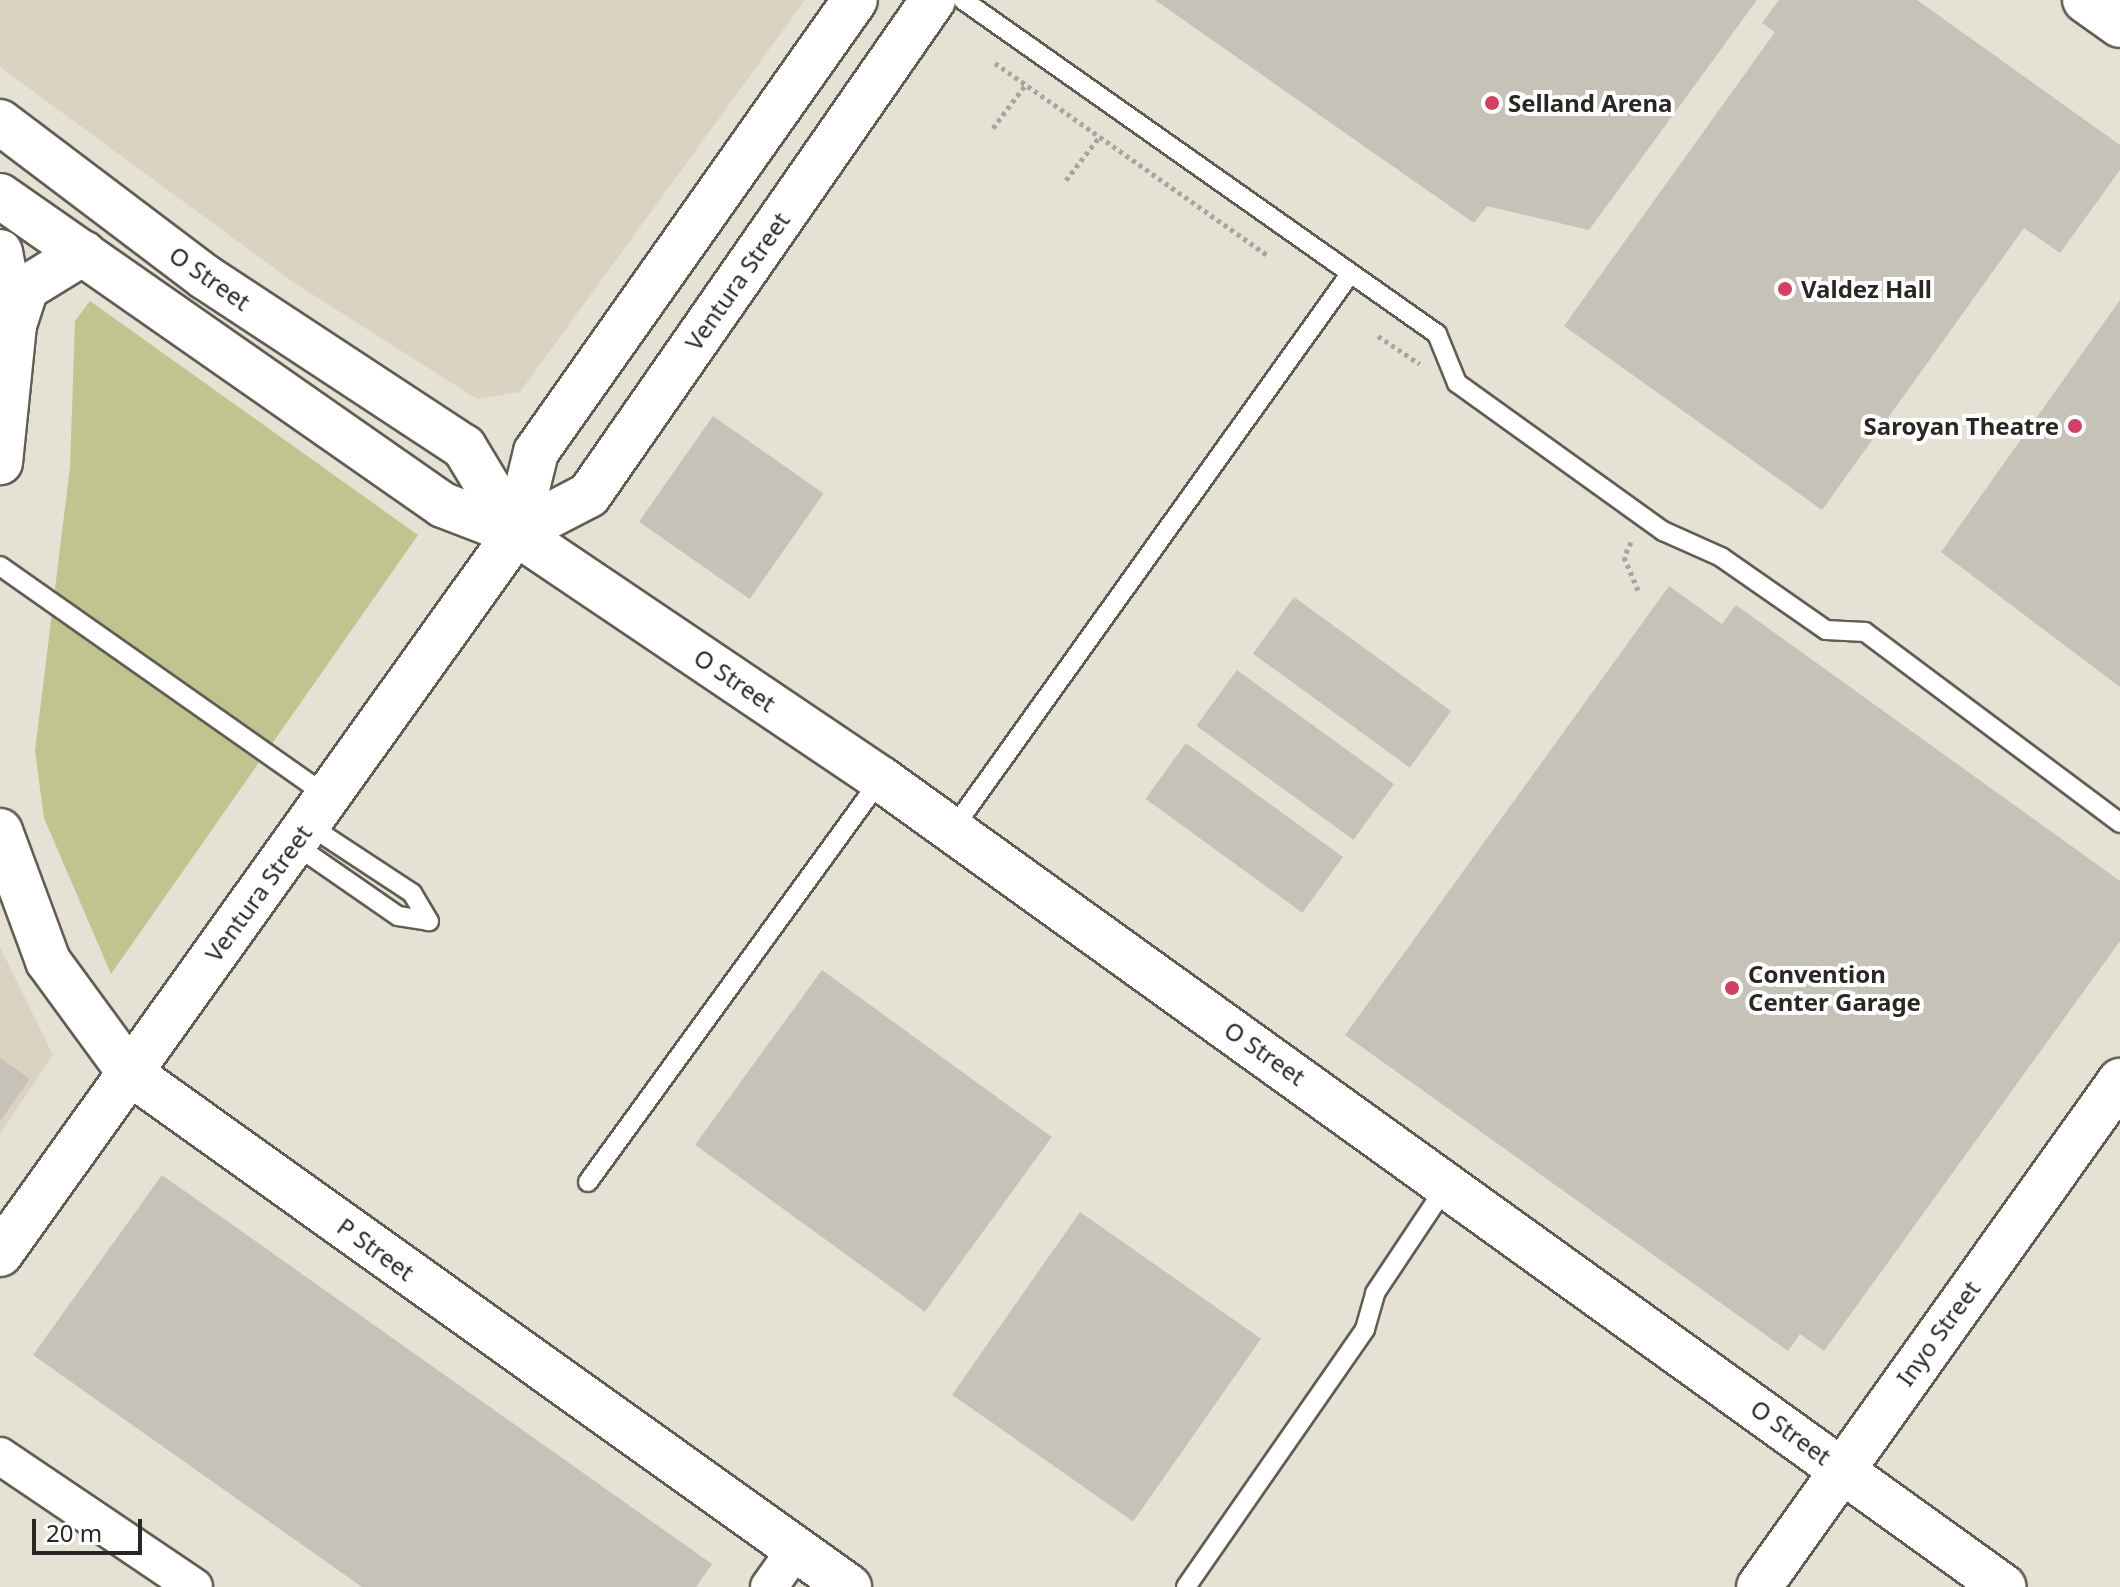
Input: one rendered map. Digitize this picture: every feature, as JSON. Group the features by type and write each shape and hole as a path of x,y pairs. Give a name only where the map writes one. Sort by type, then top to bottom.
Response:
{"main road":[{"name":"Ventura Street","path":"0,1254 516,533 536,452 855,0"},
{"name":"Ventura Street","path":"516,533 589,495 933,0"},
{"path":"2085,0 2120,25"},
{"name":"O Street","path":"0,122 205,277 464,447 516,533"},
{"name":"O Street","path":"0,196 443,505 516,533 881,779 1449,1183 2004,1587"},
{"path":"0,252 14,325"},
{"path":"0,462 14,325 26,288 83,253"},
{"name":"P Street","path":"0,831 48,961 130,1073 849,1587"},
{"name":"Inyo Street","path":"1759,1587 1840,1468 2120,1081"}],"street":[{"path":"0,1456 194,1587"},
{"path":"769,1587 796,1549"}],"lane":[{"path":"963,0 1437,334 1457,383 1663,531 1721,557 1826,630 1865,632 2120,823"},
{"path":"952,830 1350,274"},
{"path":"0,566 309,821 412,893 429,921 398,916 309,821"},
{"path":"588,1182 881,779"},
{"path":"1186,1587 1365,1329 1375,1293 1449,1183"}],"path":[{"path":"995,63 1269,256"},
{"path":"993,128 1026,84"},
{"path":"1066,180 1100,136"}],"shaded area":[{"path":"0,0 805,0 520,392 477,399 296,284 0,67"},
{"path":"0,947 53,1055 0,1134"}],"green space":[{"path":"90,301 418,535 111,974 44,818 35,751 70,467 75,321"}],"building":[{"name":"Selland Arena","path":"1155,0 1757,0 1589,230 1487,206 1474,223"},
{"name":"Valdez Hall","path":"1779,0 1917,0 2120,145 2120,170 2060,253 2024,228 1822,510 1564,326 1775,32 1762,23"},
{"name":"Saroyan Theatre","path":"2120,300 2120,687 1941,552"},
{"path":"713,416 824,493 750,599 639,522"},
{"name":"Convention Center Garage","path":"1669,586 1722,624 1736,605 2120,881 2120,941 1824,1351 1800,1334 1788,1351 1345,1035"},
{"path":"1294,597 1451,711 1410,768 1253,654"},
{"path":"1237,670 1394,784 1353,840 1196,726"},
{"path":"1186,743 1343,857 1302,913 1145,799"},
{"path":"822,970 1052,1137 925,1312 695,1145"},
{"path":"0,1058 30,1079 0,1121"},
{"path":"162,1175 712,1564 696,1587 362,1587 33,1355"},
{"path":"1080,1212 1261,1339 1133,1521 952,1395"}],"place":[{"name":"Selland Arena","path":"1492,103"},
{"name":"Valdez Hall","path":"1785,289"},
{"name":"Saroyan Theatre","path":"2075,426"},
{"name":"Convention Center Garage","path":"1732,988"}]}
